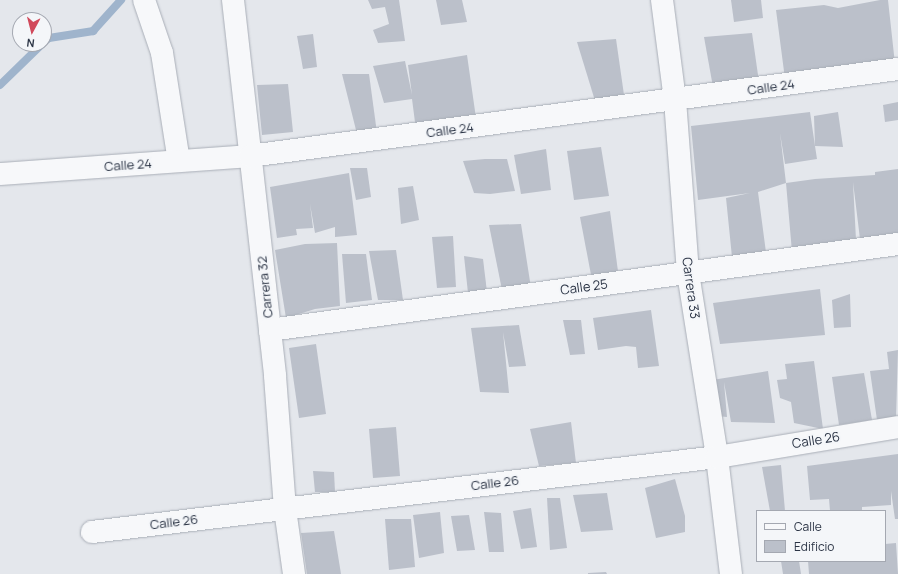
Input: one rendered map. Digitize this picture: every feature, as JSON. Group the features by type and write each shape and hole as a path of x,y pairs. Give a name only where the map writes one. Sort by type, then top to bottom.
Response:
{"street":[{"path":"144,0 162,53 178,161"},
{"name":"Carrera 32","path":"233,0 270,330 285,509 294,574"},
{"name":"Carrera 33","path":"662,0 675,100 688,272 717,457 731,574"},
{"name":"Calle 24","path":"0,174 250,156 898,69"},
{"name":"Calle 25","path":"270,330 898,244"},
{"name":"Calle 26","path":"92,532 717,457 898,427"}],"building":[{"path":"368,0 399,0 405,41 378,43 373,30 389,24 385,7 372,9"},
{"path":"436,0 462,0 467,22 441,25"},
{"path":"731,0 761,0 763,18 734,22"},
{"path":"880,0 888,0 895,64 785,79 776,10 824,5 838,8"},
{"path":"752,33 759,82 713,87 704,37"},
{"path":"313,34 317,67 303,69 297,36"},
{"path":"616,39 625,102 596,104 577,42"},
{"path":"467,55 477,125 416,130 412,99 384,103 373,66 405,61 412,95 408,65"},
{"path":"342,74 369,74 377,133 357,134"},
{"path":"288,84 293,132 262,135 257,85"},
{"path":"898,102 898,120 885,122 883,105"},
{"path":"810,112 817,159 785,164 780,133 786,183 758,192 767,260 732,257 726,198 750,193 698,200 691,126"},
{"path":"838,112 843,147 815,146 814,116"},
{"path":"601,147 609,196 574,200 567,151"},
{"path":"546,149 551,190 521,194 514,155"},
{"path":"507,159 515,191 490,194 474,193 463,161"},
{"path":"350,168 367,168 371,197 356,200"},
{"path":"898,169 898,240 860,239 853,182 856,240 792,252 786,183 815,179 875,175 875,172"},
{"path":"349,173 357,235 335,237 335,227 315,233 310,204 313,228 296,229 297,235 277,238 270,187"},
{"path":"413,186 419,220 401,224 398,188"},
{"path":"610,211 619,279 592,280 580,217"},
{"path":"521,224 531,288 502,290 489,225"},
{"path":"453,236 456,287 437,288 432,237"},
{"path":"337,243 340,306 315,309 286,318 275,250 305,244"},
{"path":"396,250 403,300 378,300 369,251"},
{"path":"342,254 366,254 372,300 346,303"},
{"path":"464,256 483,259 487,292 468,293"},
{"path":"820,289 825,335 720,344 713,303"},
{"path":"850,294 851,327 834,328 832,300"},
{"path":"651,310 659,366 638,368 636,347 626,346 598,350 593,318"},
{"path":"563,320 581,320 585,354 570,355"},
{"path":"519,325 526,366 509,367 503,332 509,393 480,392 471,328"},
{"path":"316,344 326,414 299,418 289,348"},
{"path":"898,350 896,419 877,420 870,371 889,369 887,352"},
{"path":"814,361 823,429 794,423 791,402 780,398 777,380 787,379 785,364"},
{"path":"768,371 775,423 731,422 724,382 727,417 717,416 712,380"},
{"path":"864,373 872,420 839,425 832,377"},
{"path":"571,422 576,463 539,466 530,429"},
{"path":"396,427 400,476 373,478 369,429"},
{"path":"898,454 898,519 895,519 891,491 891,505 862,507 862,510 830,510 829,499 810,500 807,466"},
{"path":"781,465 785,510 770,510 762,467"},
{"path":"313,471 334,472 335,492 315,492"},
{"path":"675,479 685,516 685,532 656,538 645,488"},
{"path":"607,493 613,530 581,532 573,495"},
{"path":"547,498 560,498 567,548 550,550"},
{"path":"531,508 537,547 521,549 513,511"},
{"path":"440,512 444,553 419,558 413,515"},
{"path":"484,512 501,513 504,552 489,552"},
{"path":"469,515 475,550 457,551 451,516"},
{"path":"385,519 411,519 415,567 389,570"},
{"path":"334,531 341,574 307,574 301,533"},
{"path":"896,543 898,574 809,574 808,562 886,562 886,544"},
{"path":"781,562 799,562 801,574 783,574"},
{"path":"606,572 607,574 588,574 588,573"}],"waterway":[{"path":"52,38 93,31 121,0"},
{"path":"0,85 34,52"}]}
